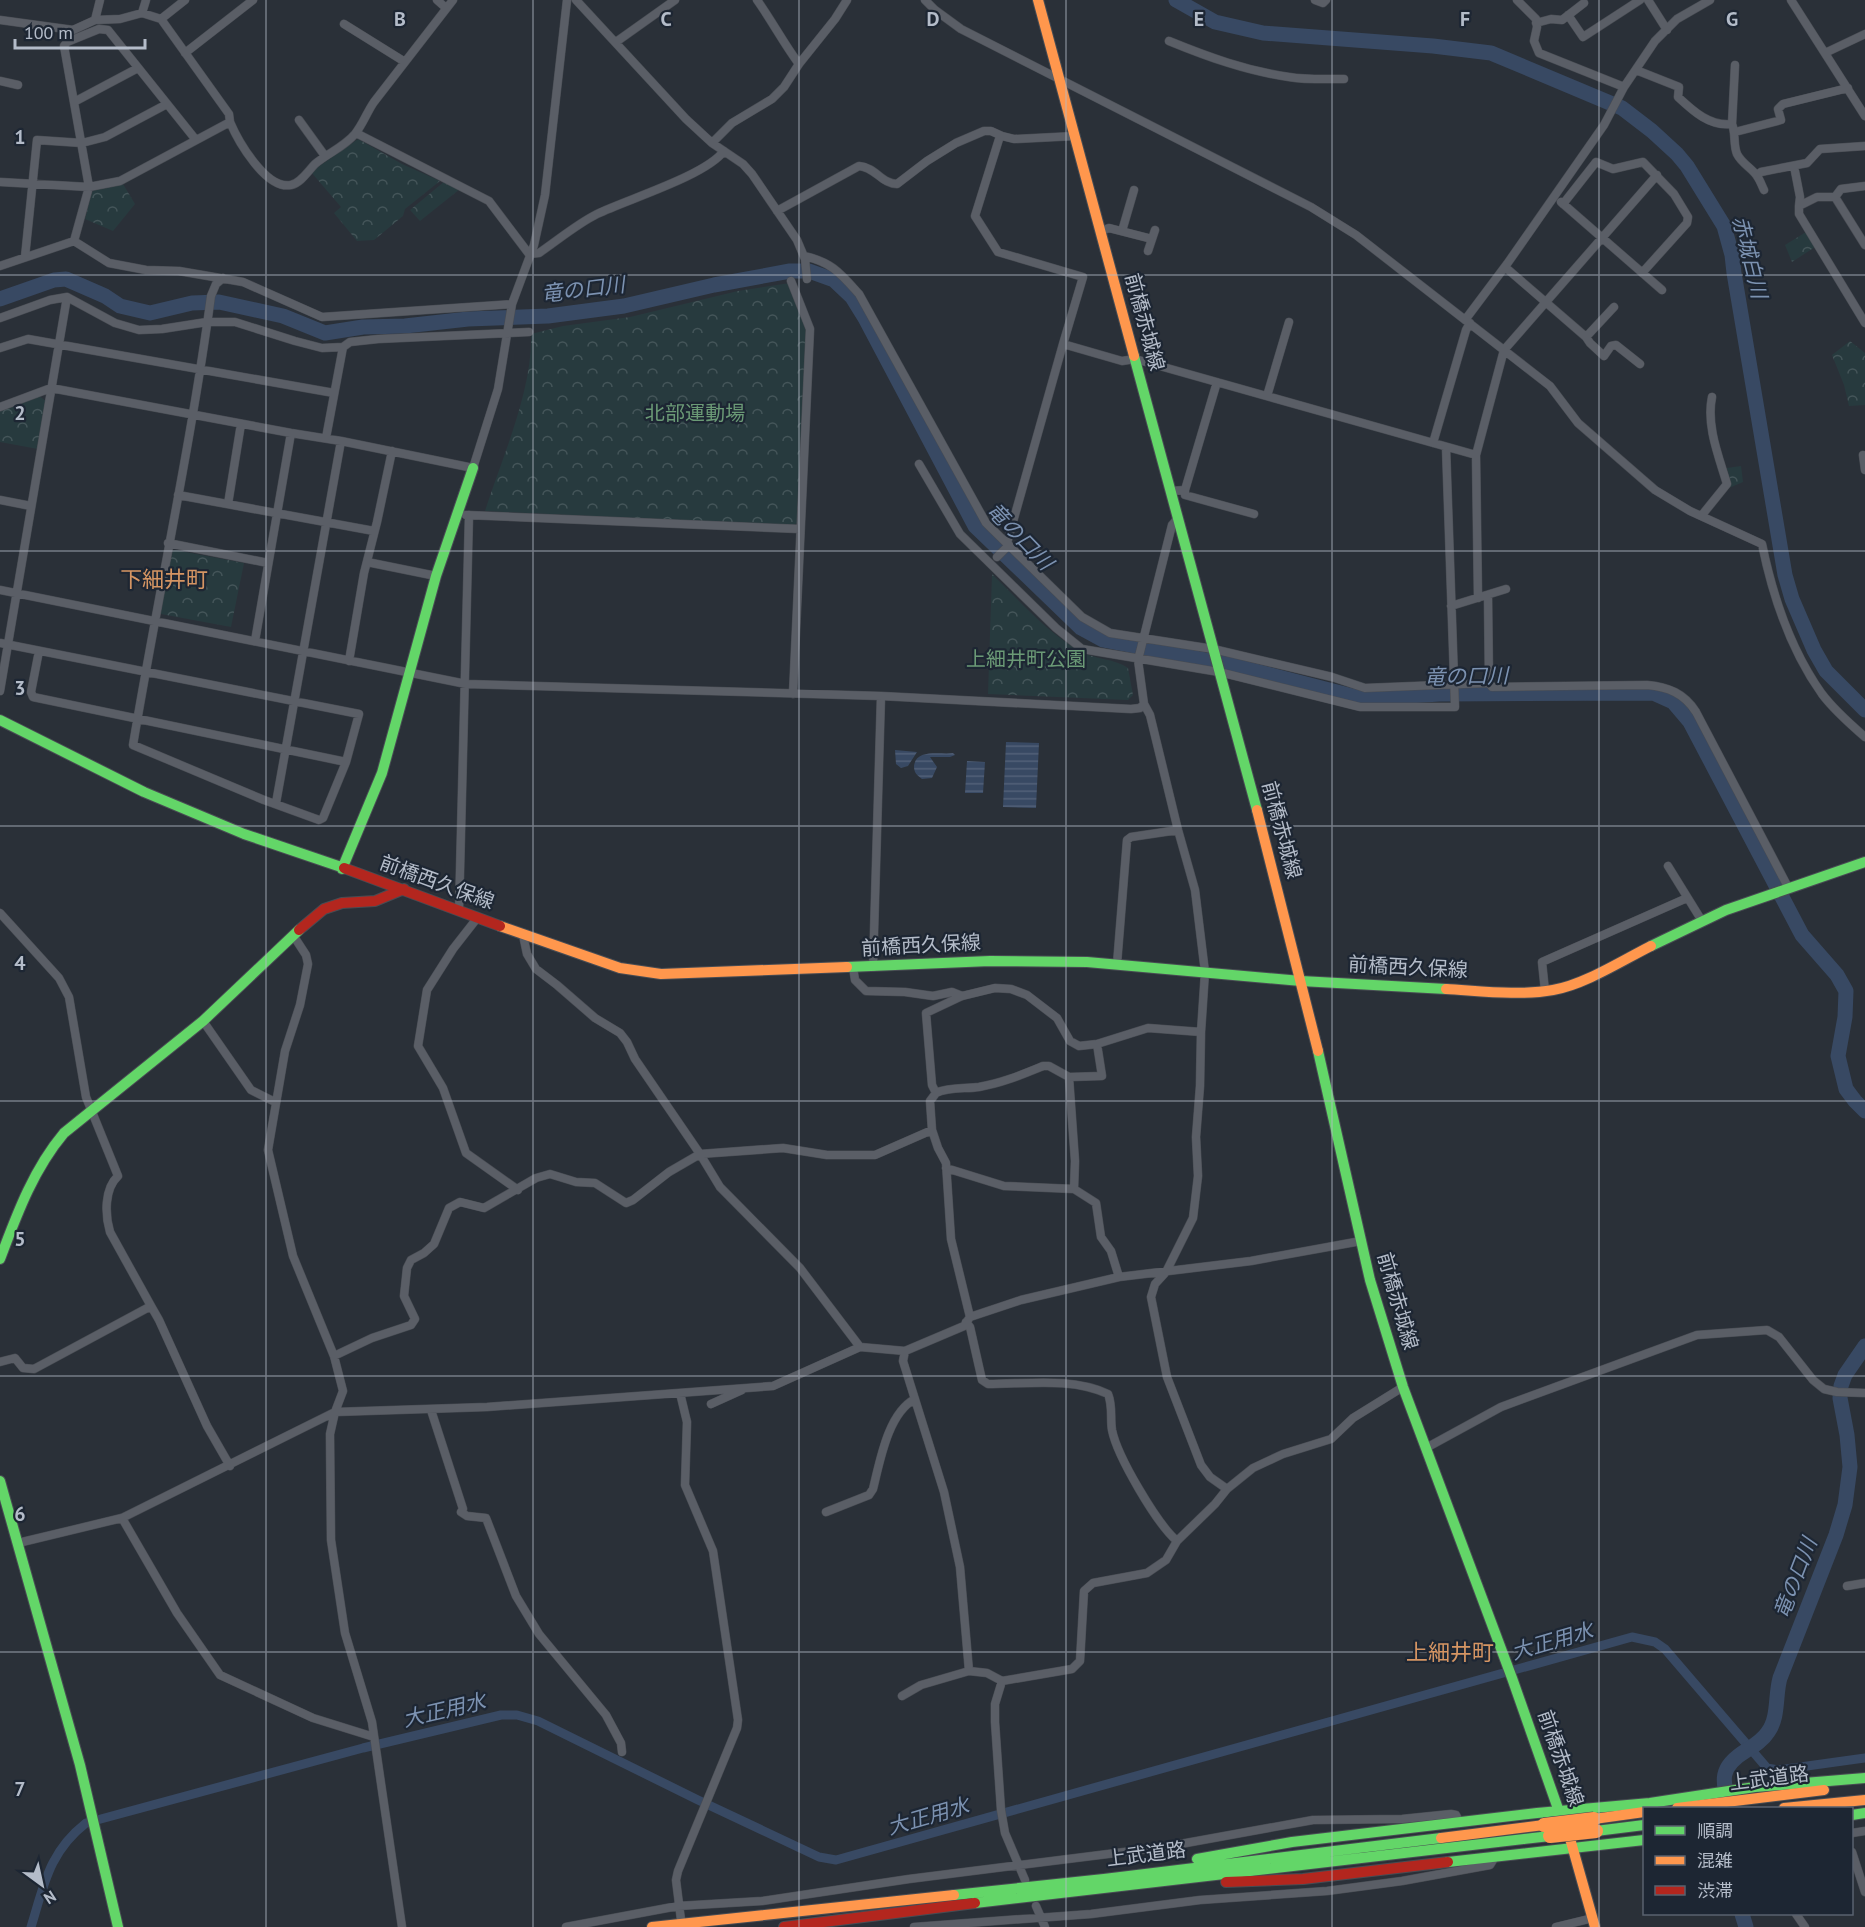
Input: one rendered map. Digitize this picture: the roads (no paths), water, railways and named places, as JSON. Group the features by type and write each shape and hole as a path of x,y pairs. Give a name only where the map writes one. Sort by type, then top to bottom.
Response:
{"main road":[{"name":"前橋赤城線","path":"1038,0 1135,358 1178,491 1178,518 1279,891 1330,1100 1370,1280 1403,1387 1510,1672 1558,1811 1574,1849 1594,1923"},
{"path":"342,869 381,774 436,576 463,514 473,468"},
{"name":"前橋西久保線","path":"0,720 144,792 196,815 342,869 404,889 523,936 620,968 661,974 990,961 1087,962 1300,981 1526,993 1545,991 1585,980 1702,921 1787,887 1865,862"},
{"path":"0,1259 36,1171 52,1146 64,1133 203,1020 293,934 324,909 342,903 375,901 404,889"},
{"path":"0,1481 93,1819 118,1927"},
{"path":"1103,1884 1207,1857 1292,1842 1558,1811 1650,1803 1712,1794 1753,1793 1865,1778"},
{"name":"上武道路","path":"1693,1807 1726,1803 1753,1793 1865,1785"},
{"name":"上武道路","path":"1802,1807 1865,1800"},
{"name":"上武道路","path":"1595,1825 1643,1812"},
{"name":"上武道路","path":"652,1927 1103,1884 1595,1825 1643,1825"},
{"path":"1103,1884 1303,1879 1643,1840"},
{"name":"上武道路","path":"784,1927 1103,1884"}],"street":[{"path":"95,20 100,0"},
{"path":"142,13 146,0"},
{"path":"161,19 185,0"},
{"path":"185,53 253,0"},
{"path":"437,0 447,8"},
{"path":"0,20 73,30 95,20 120,20 142,13 161,19 229,114 237,139 255,164 278,183 290,185 300,180 325,156 356,133 372,105 453,0"},
{"path":"0,407 51,388 326,438 473,468 498,390 510,332 512,307 534,245 545,195 567,0"},
{"path":"576,0 686,119 712,143 743,164 752,174 797,240 805,258 807,278"},
{"path":"616,42 675,0"},
{"path":"757,0 799,64"},
{"path":"712,143 732,123 772,99 784,87 799,64 836,19 847,0"},
{"path":"925,0 961,29 1311,207 1356,235 1550,386 1578,423 1655,490 1690,510 1762,544 1778,609 1792,644 1823,694 1865,737"},
{"path":"1315,0 1323,3 1326,0"},
{"path":"1517,0 1536,19 1534,41 1539,53 1623,89"},
{"path":"1568,15 1583,37 1640,0"},
{"path":"1648,0 1667,30"},
{"path":"1433,443 1467,321 1604,125 1623,89 1655,41 1677,20 1709,0"},
{"path":"1791,0 1865,116"},
{"path":"1536,23 1551,19 1562,20 1584,3"},
{"path":"344,24 405,62"},
{"path":"74,241 89,188 64,46 67,42 99,29 108,30 196,140"},
{"path":"1825,53 1865,34"},
{"path":"1169,41 1219,61 1247,69 1290,77 1344,79"},
{"path":"1735,65 1734,141 1736,151 1748,169 1757,175 1764,190"},
{"path":"74,102 138,68"},
{"path":"1636,70 1679,87 1678,97 1700,117 1734,128 1781,120 1778,109 1783,104 1848,88"},
{"path":"0,81 18,85"},
{"path":"25,257 37,140 82,143 105,137 167,104"},
{"path":"299,120 325,156"},
{"path":"0,182 89,188 120,181 230,122"},
{"path":"777,211 859,166 869,168 891,184 897,184 956,143 984,131 991,131 1014,140 1075,136"},
{"path":"356,133 489,201 529,254"},
{"path":"997,557 1008,545 1083,277 998,252 975,216 1000,136"},
{"path":"1757,175 1761,172 1807,163 1820,149 1865,146"},
{"path":"529,254 539,253 595,215 700,170 718,159 724,151"},
{"path":"1563,204 1596,162 1613,169 1643,162 1674,194 1688,218 1687,223 1642,273"},
{"path":"1794,166 1800,197 1799,214 1865,323"},
{"path":"1479,598 1476,455 1504,350 1657,175"},
{"path":"1835,197 1841,189 1865,186"},
{"path":"1122,231 1134,190"},
{"path":"1555,196 1662,290"},
{"path":"1799,207 1818,197 1835,197"},
{"path":"1835,197 1865,245"},
{"path":"1101,231 1109,228 1152,239"},
{"path":"1148,251 1155,230"},
{"path":"74,241 109,263 146,270 179,271 243,282 322,317 512,307"},
{"path":"0,266 74,241"},
{"path":"805,258 821,260 838,271 859,294 986,523 1082,617 1110,633 1332,677 1365,688 1454,687 1489,683"},
{"path":"1505,267 1586,337 1604,356 1611,346 1616,345 1640,364"},
{"path":"4,644 145,672 294,702 359,714 346,762 323,818 319,820 253,796 133,745 138,719 145,672 154,621 200,369 212,296 216,284 223,278"},
{"path":"791,281 810,329 793,694"},
{"path":"0,691 4,644 17,593 68,297"},
{"path":"0,318 50,300 68,297 115,323 139,330 162,329 208,319 235,322 322,348 343,347 350,342 378,339 530,332"},
{"path":"1586,337 1614,307"},
{"path":"1267,396 1289,322"},
{"path":"0,348 28,339 334,393"},
{"path":"1063,344 1122,361 1135,358 1476,455"},
{"path":"326,438 343,347"},
{"path":"1217,382 1178,491 1185,495 1254,514"},
{"path":"1702,515 1727,484 1713,437 1712,397"},
{"path":"228,504 241,424"},
{"path":"255,641 291,433"},
{"path":"276,803 341,441"},
{"path":"919,464 960,534 1056,628 1082,650 1219,671 1360,707 1455,707 1446,447"},
{"path":"349,661 367,562 392,451"},
{"path":"1863,454 1865,470"},
{"path":"177,495 374,531"},
{"path":"0,501 31,506"},
{"path":"459,911 466,684 463,514 800,529"},
{"path":"1178,518 1172,525 1138,660 1144,704 1150,715 1195,890 1205,972 1196,1137 1198,1176 1192,1218 1166,1272 1155,1284 1151,1297 1167,1377 1202,1465 1210,1477 1227,1489"},
{"path":"168,543 268,563"},
{"path":"367,562 436,576"},
{"path":"1451,606 1506,589"},
{"path":"0,590 466,684 881,696 1131,709 1140,708 1144,704"},
{"path":"1488,595 1489,683 1492,687 1647,685 1669,687 1692,705 1787,887"},
{"path":"39,651 31,692 33,697 346,762"},
{"path":"873,967 881,696"},
{"path":"1117,964 1127,840 1131,837 1178,830"},
{"path":"1668,866 1702,921"},
{"path":"1545,991 1542,962 1687,898"},
{"path":"0,913 59,978 69,997 86,1097 118,1176 111,1182 110,1187 107,1220 110,1232 159,1320 207,1426 230,1466"},
{"path":"478,917 453,949 428,990 418,1046 443,1088 466,1153 518,1190"},
{"path":"293,934 306,955 308,964 300,1005 285,1051 268,1150 293,1256 334,1356 343,1390 330,1434 331,1540 345,1633 372,1722 402,1927"},
{"path":"523,936 527,954 536,969 595,1018 620,1033 720,1187 800,1268 860,1347"},
{"path":"853,968 855,980 866,991 905,992 933,996 952,992 962,996"},
{"path":"936,1093 932,1085 926,1013 962,996 995,988 1011,989 1027,995 1057,1018 1070,1041 1078,1046 1097,1044 1148,1028 1201,1032"},
{"path":"203,1020 251,1090 275,1102"},
{"path":"1097,1044 1102,1076 1070,1077 1049,1066 1043,1066 1004,1082 976,1088 942,1090 936,1093 930,1101 932,1130 946,1168 951,1239 982,1380 988,1384 1068,1384 1099,1389 1108,1394 1111,1402 1112,1430 1138,1488 1170,1535 1177,1541"},
{"path":"1070,1077 1075,1161 1074,1189"},
{"path":"334,1356 372,1338 411,1325 415,1319 404,1296 407,1268 411,1260 434,1244 449,1208 460,1202 484,1208 536,1178 550,1174 576,1182 595,1184 626,1203 669,1172 700,1154 783,1148 827,1155 875,1155 932,1130"},
{"path":"946,1168 1004,1186 1074,1189 1096,1203 1101,1237 1112,1251 1119,1276"},
{"path":"18,1543 122,1518 335,1412 431,1410 773,1386 860,1347 905,1351 964,1326 968,1319 1020,1300 1119,1276 1251,1261 1360,1241"},
{"path":"0,1362 15,1358 22,1368 34,1369 151,1306"},
{"path":"1426,1448 1501,1407 1697,1335 1767,1330 1779,1337 1813,1380 1824,1389 1865,1393"},
{"path":"905,1351 903,1361 944,1492 960,1567 969,1671"},
{"path":"902,1696 928,1682 969,1671 987,1674 1002,1681 1072,1669 1080,1661 1084,1591 1094,1583 1148,1573 1166,1560 1177,1541 1227,1489 1252,1468 1283,1454 1331,1439 1353,1418 1403,1387"},
{"path":"711,1404 746,1388"},
{"path":"680,1393 687,1422 685,1485 713,1551 738,1720 737,1728 678,1872 676,1880 681,1920"},
{"path":"826,1512 869,1495 873,1489 885,1444 894,1424 907,1403 915,1399"},
{"path":"431,1410 463,1509 461,1512 467,1516 486,1518 516,1596 539,1634 606,1715 621,1743 622,1752"},
{"path":"122,1518 177,1613 220,1675 313,1718 374,1738"},
{"path":"1848,1586 1865,1583"},
{"path":"1002,1681 995,1704 1001,1810 1005,1833 1025,1880"},
{"path":"566,1927 678,1906 762,1901 1019,1864 1164,1847 1313,1820 1402,1819 1456,1815 1460,1824"},
{"path":"914,1927 1091,1914 1200,1900 1359,1888 1490,1865 1495,1857"},
{"path":"1853,1858 1865,1892"},
{"path":"1036,1906 1045,1927"},
{"path":"1557,1927 1594,1923"}],"water":[{"path":"1006,742 1039,743 1036,808 1003,807"},
{"path":"895,750 917,752 908,766 901,768 896,764"},
{"path":"953,753 955,755 950,757 930,757 937,767 932,778 922,779 915,772 914,766 919,757"},
{"path":"967,761 985,762 983,793 965,793"}],"waterway":[{"name":"赤城白川","path":"1176,0 1215,22 1263,33 1433,46 1491,53 1622,108 1677,154 1687,166 1724,226 1732,255 1785,575 1792,599 1814,650 1826,671 1865,710"},
{"name":"竜の口川","path":"0,299 54,280 66,279 105,296 120,306 150,313 192,303 219,302 283,316 325,333 363,327 548,316 624,306 714,285 790,271 809,271 834,280 852,297 865,318 975,526 1081,628 1103,640 1232,665 1364,699 1439,694 1653,693 1673,702 1690,722 1802,935 1837,975 1846,991 1845,1017 1838,1056 1846,1089 1865,1111"},
{"name":"竜の口川","path":"1731,1807 1724,1782 1727,1768 1738,1756 1766,1735 1774,1720 1780,1678 1836,1535 1845,1505 1850,1467 1840,1398 1841,1386 1845,1375 1865,1346"},
{"name":"大正用水","path":"31,1927 44,1883 56,1858 74,1834 86,1823 363,1748 501,1715 517,1715 538,1721 819,1857 836,1860 1632,1637 1655,1642 1665,1649 1767,1768 1778,1770 1865,1758"},
{"name":"竜の口川","path":"1742,1915 1746,1927"}],"district":[{"name":"下細井町","path":"164,579"},
{"name":"上細井町","path":"1450,1652"}],"park label":[{"name":"北部運動場","path":"695,413"},
{"name":"上細井町公園","path":"1026,659"}]}
